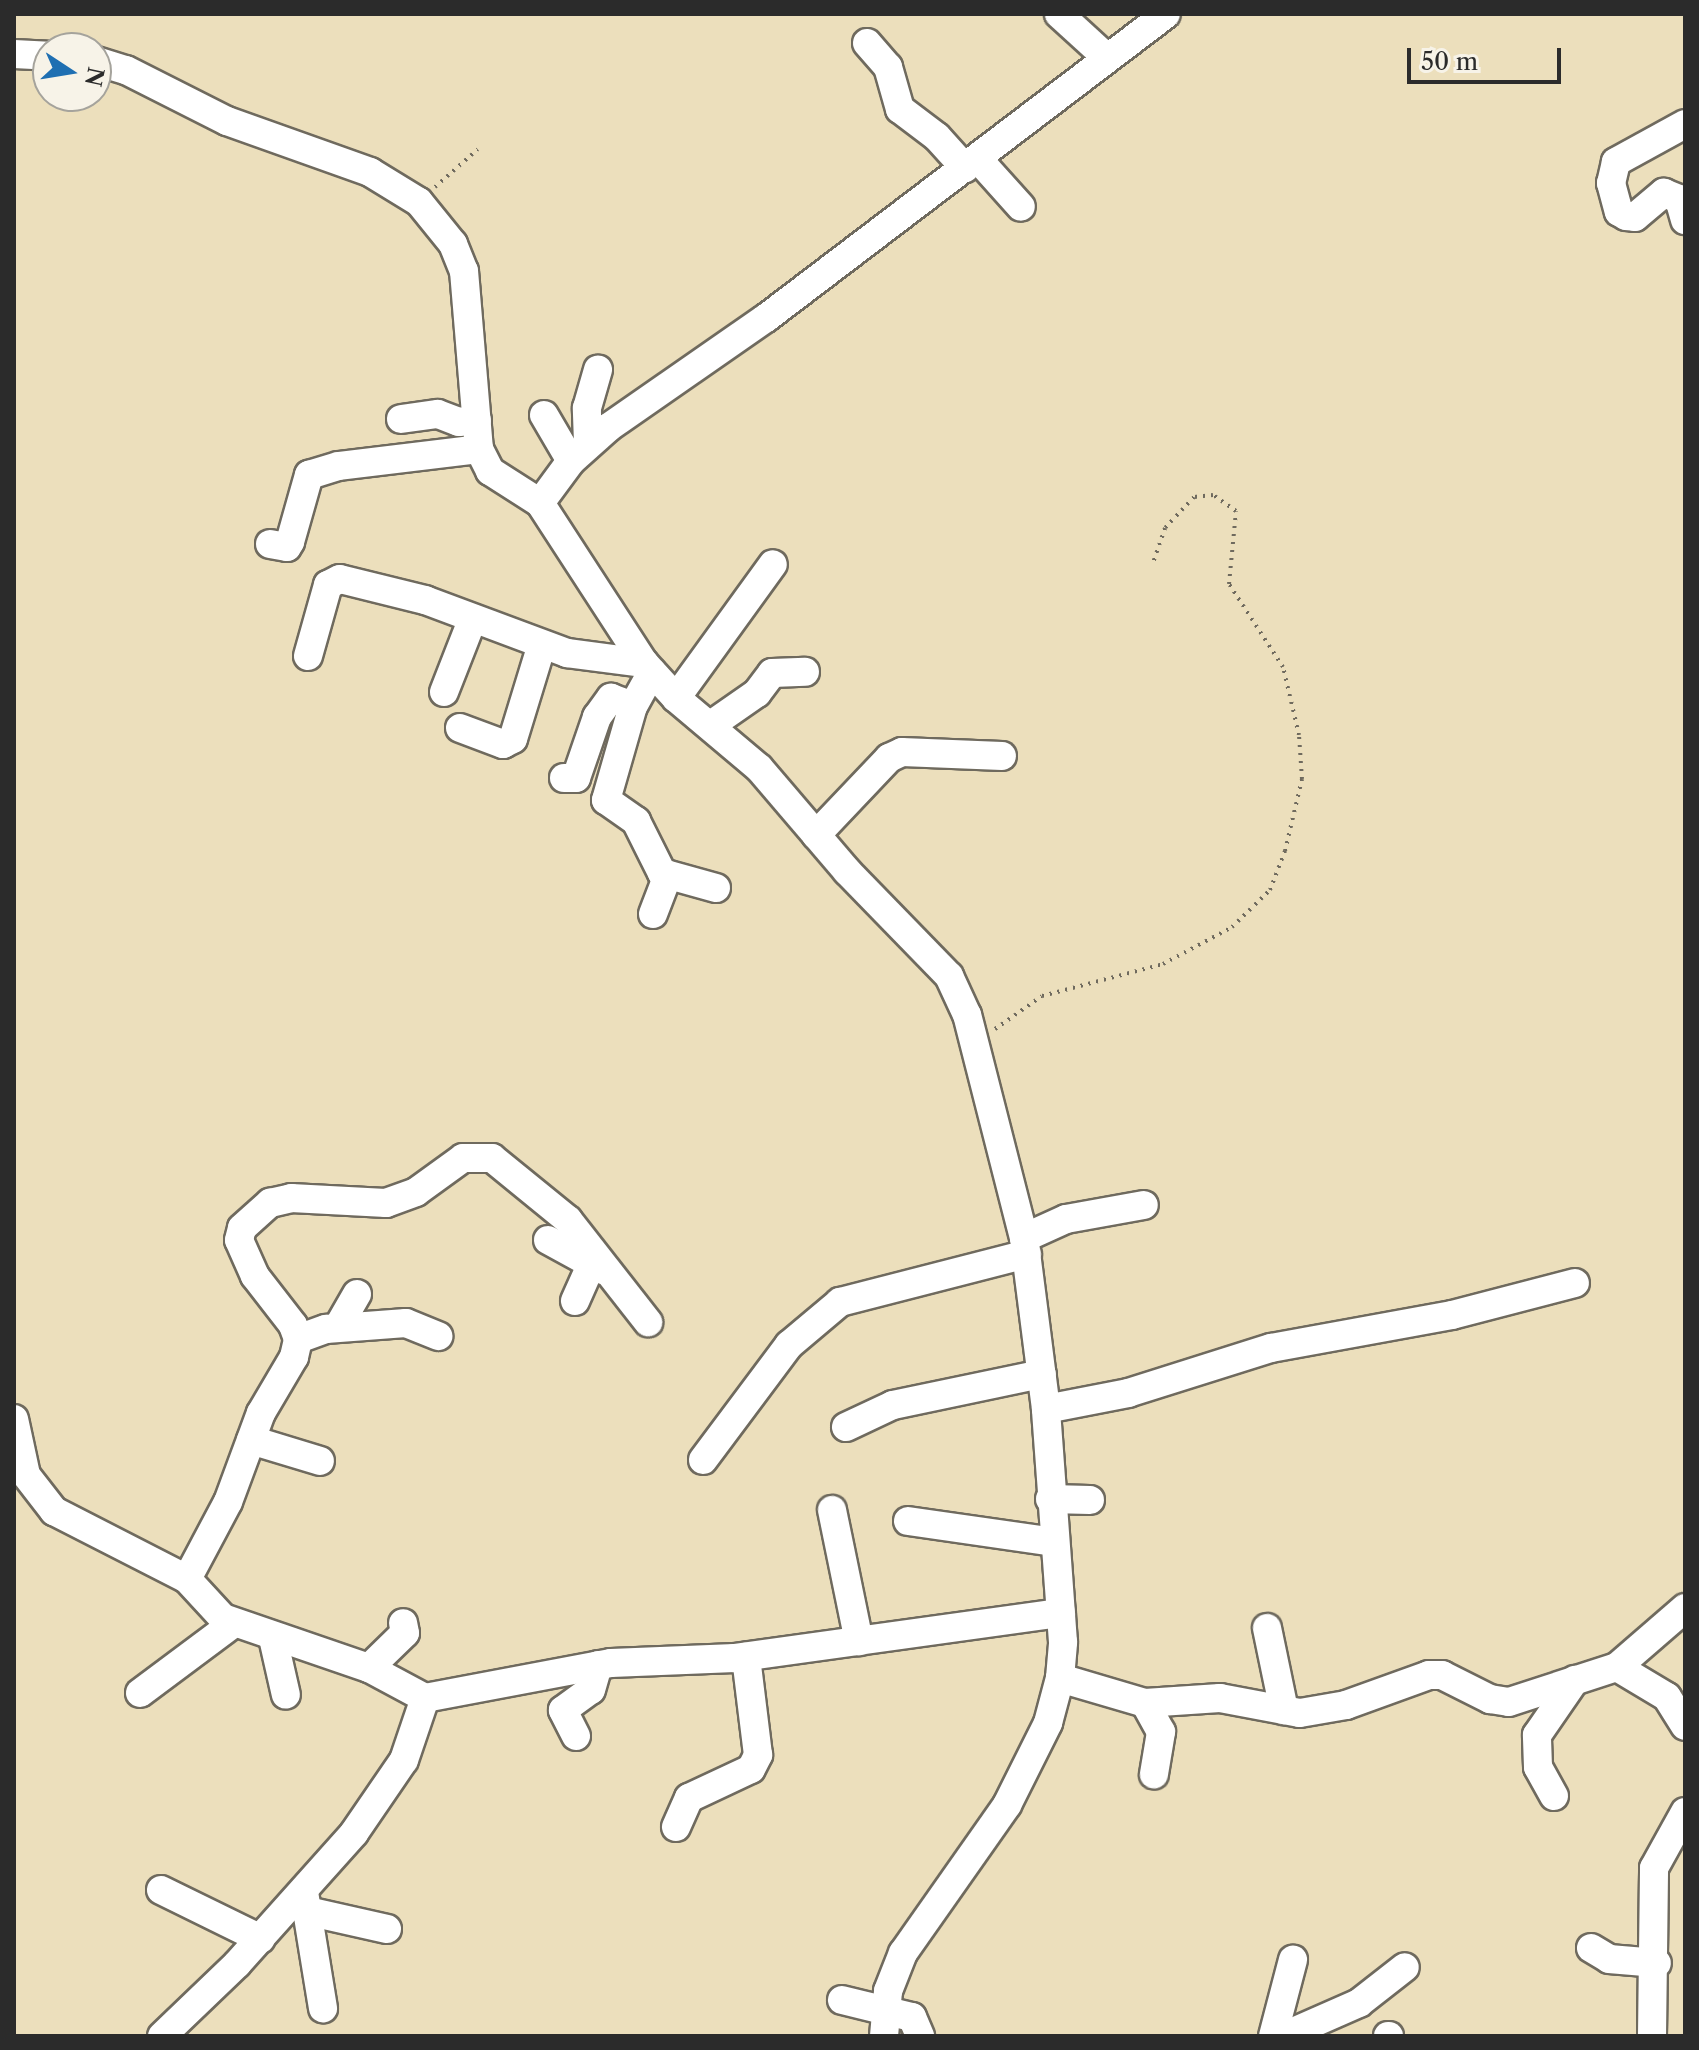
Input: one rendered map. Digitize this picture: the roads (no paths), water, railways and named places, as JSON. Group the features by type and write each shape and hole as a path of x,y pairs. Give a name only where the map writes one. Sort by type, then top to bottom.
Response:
{"street":[{"path":"1059,14 1105,56"},
{"path":"540,503 580,452 971,164 1105,56 1166,14"},
{"path":"867,43 888,67 900,109 1021,207"},
{"path":"112,66 227,121 370,172 419,202 453,244 464,271 479,449 490,471 540,503 648,667 676,698 759,768 816,835 949,976 967,1015 973,1050 1026,1246 1046,1409 1053,1542 1061,1613 1060,1678 1031,1761 1007,1805 903,1953 884,2023"},
{"path":"1685,124 1616,162 1611,183 1619,212 1626,216 1635,217 1664,193 1679,199 1685,220"},
{"path":"580,452 587,408 598,370"},
{"path":"401,419 438,414 459,422 477,420"},
{"path":"544,415 580,452"},
{"path":"270,544 287,547 304,483 322,470 479,449"},
{"path":"676,698 773,564"},
{"path":"308,656 328,585 340,579 473,618 582,657 648,667"},
{"path":"444,692 473,618"},
{"path":"460,728 503,744 513,739 542,644"},
{"path":"648,667 633,706 606,800 636,821 659,870 716,888"},
{"path":"711,725 757,693 772,673 805,672"},
{"path":"564,778 576,778 597,717 611,698 633,706"},
{"path":"816,835 889,758 902,752 1002,756"},
{"path":"653,914 668,875"},
{"path":"187,1579 228,1502 251,1440 294,1357 298,1339 243,1255 242,1228 257,1211 291,1198 386,1203 403,1199 463,1158 492,1158 568,1220 599,1270 648,1322"},
{"path":"703,1460 789,1345 840,1302 1026,1246 1066,1219 1144,1205"},
{"path":"548,1240 599,1270"},
{"path":"575,1301 599,1270"},
{"path":"1046,1409 1128,1393 1271,1348 1452,1315 1575,1283"},
{"path":"338,1327 357,1294"},
{"path":"298,1339 338,1327 406,1323 439,1336"},
{"path":"846,1427 893,1405 1042,1374"},
{"path":"14,1419 26,1475 54,1511 187,1579 203,1601 234,1623 369,1668 425,1698 598,1665 746,1657 1061,1613"},
{"path":"251,1440 320,1461"},
{"path":"1050,1499 1090,1500"},
{"path":"832,1510 859,1641"},
{"path":"908,1521 1053,1542"},
{"path":"1060,1678 1145,1703 1220,1698 1284,1710 1324,1711 1429,1675 1442,1675 1490,1699 1509,1702 1617,1667 1685,1608"},
{"path":"140,1693 234,1623"},
{"path":"369,1668 405,1633 403,1623"},
{"path":"1267,1628 1284,1710"},
{"path":"273,1638 286,1695"},
{"path":"676,1827 689,1798 751,1769 758,1755 746,1657"},
{"path":"576,1736 563,1710 591,1690 598,1665"},
{"path":"1617,1667 1667,1697 1685,1726"},
{"path":"1554,1796 1538,1767 1537,1735 1575,1680"},
{"path":"162,2036 261,1939 306,1902 404,1760 425,1698"},
{"path":"1145,1703 1161,1732 1154,1774"},
{"path":"1652,2036 1657,1963 1654,1868 1685,1812"},
{"path":"161,1890 261,1939"},
{"path":"306,1902 387,1929"},
{"path":"306,1902 323,2008"},
{"path":"1591,1948 1609,1959 1657,1963"},
{"path":"1273,2036 1293,1960"},
{"path":"1284,2036 1330,2029 1405,1967"},
{"path":"842,2000 884,2023 912,2017 920,2036"}]}
